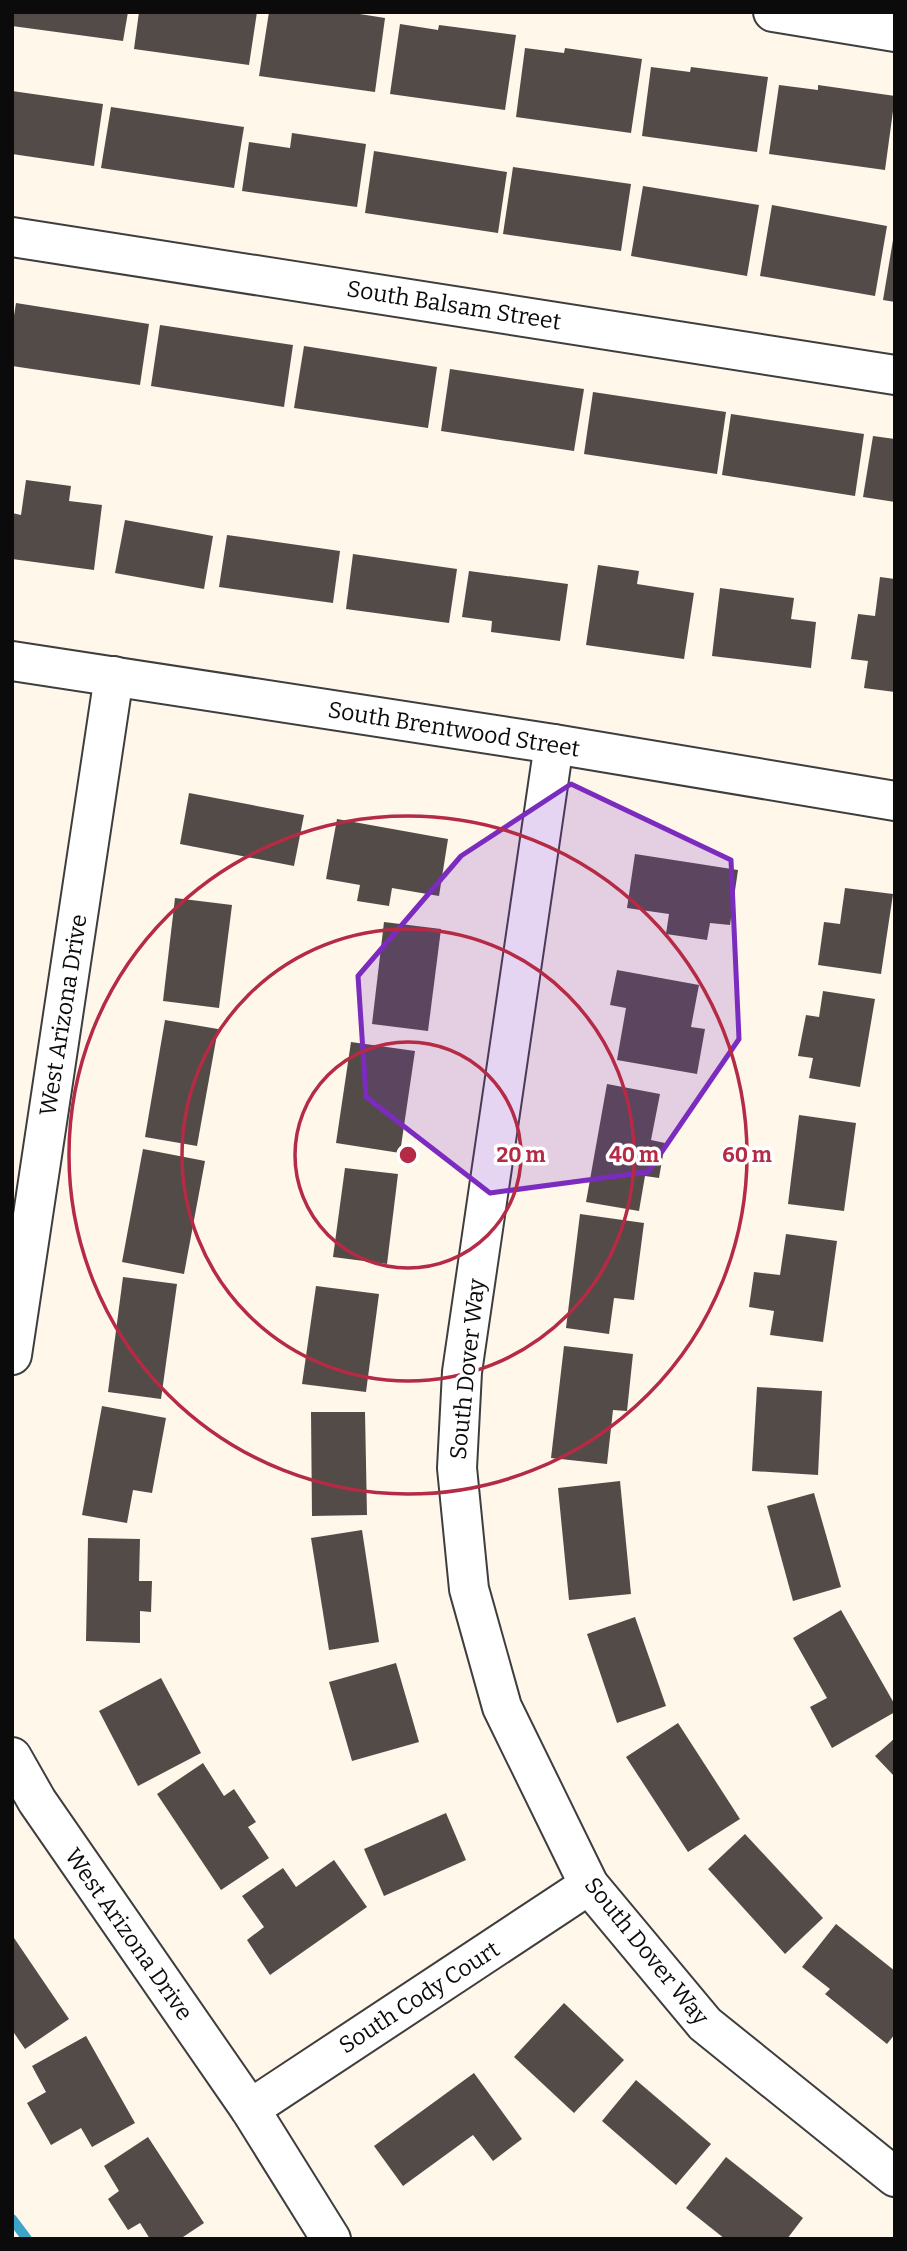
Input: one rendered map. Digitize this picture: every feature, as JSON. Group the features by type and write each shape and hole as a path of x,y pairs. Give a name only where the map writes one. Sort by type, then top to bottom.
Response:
{"street":[{"path":"772,12 895,32"},
{"name":"South Balsam Street","path":"12,237 895,375"},
{"name":"South Brentwood Street","path":"12,661 554,744 895,801"},
{"name":"West Arizona Drive","path":"12,1355 114,676"},
{"name":"South Dover Way","path":"554,744 462,1372 457,1468 469,1589 502,1707 589,1885 705,2024 895,2177"},
{"name":"West Arizona Drive","path":"12,1757 37,1801 250,2109 331,2239"},
{"name":"South Cody Court","path":"250,2109 589,1885"}],"highlighted area":[{"path":"571,784 731,860 739,1039 648,1172 490,1193 366,1097 358,976 461,856"}],"building":[{"path":"12,12 128,12 123,41 12,26"},
{"path":"139,12 257,12 249,65 134,49"},
{"path":"269,12 347,12 385,18 375,92 259,76"},
{"path":"400,24 438,30 439,25 516,35 505,110 390,94"},
{"path":"525,48 564,53 565,48 642,59 631,133 516,117"},
{"path":"651,67 690,72 691,67 768,77 757,152 642,136"},
{"path":"779,85 818,90 818,85 895,96 885,170 769,154"},
{"path":"12,91 103,104 94,166 12,154"},
{"path":"111,107 244,127 234,188 101,168"},
{"path":"292,133 366,144 357,207 242,191 249,142 290,148"},
{"path":"374,151 507,172 498,233 365,213"},
{"path":"513,167 631,184 621,251 503,234"},
{"path":"643,186 759,205 747,276 631,256"},
{"path":"772,205 887,226 875,296 760,276"},
{"path":"895,240 895,302 883,300"},
{"path":"16,303 149,324 140,385 12,366 12,328"},
{"path":"160,325 293,345 284,407 151,386"},
{"path":"304,346 437,367 428,428 294,408"},
{"path":"450,369 584,389 574,451 441,431"},
{"path":"593,392 726,412 717,474 584,454"},
{"path":"731,414 864,434 855,496 722,475"},
{"path":"873,436 895,439 895,502 863,497"},
{"path":"26,480 71,486 69,501 102,505 94,570 12,559 12,513 21,515"},
{"path":"125,520 213,536 204,589 115,573"},
{"path":"227,535 340,551 333,603 219,587"},
{"path":"353,554 457,569 449,623 346,609"},
{"path":"598,565 639,571 637,584 694,593 684,659 586,645"},
{"path":"469,571 568,584 560,641 491,632 492,621 462,617"},
{"path":"880,577 895,579 895,692 864,688 868,661 851,659 858,614 875,616"},
{"path":"720,588 794,598 791,619 816,622 811,668 712,656"},
{"path":"189,793 304,815 294,866 180,844"},
{"path":"337,819 448,839 439,896 392,888 389,906 357,901 360,885 326,879"},
{"path":"635,854 738,870 730,925 710,923 707,940 666,934 669,914 627,908"},
{"path":"845,888 893,894 881,974 818,965 824,922 840,924"},
{"path":"175,898 232,905 219,1008 163,1001"},
{"path":"384,922 441,929 428,1031 372,1024"},
{"path":"617,970 699,985 691,1027 705,1029 697,1074 617,1060 626,1008 610,1005"},
{"path":"823,991 875,999 860,1087 809,1078 813,1058 798,1056 806,1015 819,1017"},
{"path":"165,1020 218,1029 197,1146 145,1137"},
{"path":"351,1042 415,1051 400,1153 336,1143"},
{"path":"607,1084 660,1094 651,1140 665,1143 659,1178 645,1176 639,1211 586,1202"},
{"path":"799,1115 856,1123 844,1211 788,1204"},
{"path":"143,1149 205,1161 184,1274 122,1262"},
{"path":"345,1168 398,1174 387,1264 333,1257"},
{"path":"580,1214 644,1223 634,1300 614,1298 609,1334 566,1328"},
{"path":"786,1234 837,1241 823,1342 770,1335 774,1311 749,1307 754,1272 780,1275"},
{"path":"123,1277 177,1284 161,1399 108,1392"},
{"path":"316,1286 379,1294 366,1392 302,1384"},
{"path":"564,1346 633,1354 627,1411 613,1410 607,1464 551,1458"},
{"path":"757,1387 822,1391 818,1475 752,1471"},
{"path":"102,1406 166,1418 152,1493 133,1490 127,1523 82,1515"},
{"path":"311,1412 365,1412 367,1515 312,1516"},
{"path":"620,1481 631,1594 569,1600 558,1488"},
{"path":"814,1493 841,1587 793,1601 767,1506"},
{"path":"362,1530 379,1642 329,1650 311,1538"},
{"path":"88,1538 140,1539 139,1581 152,1581 151,1612 140,1611 140,1643 86,1641"},
{"path":"841,1610 895,1705 895,1712 832,1748 810,1707 827,1698 793,1638"},
{"path":"635,1617 666,1706 617,1723 587,1634"},
{"path":"396,1663 419,1742 352,1761 329,1682"},
{"path":"161,1678 201,1753 138,1786 99,1711"},
{"path":"678,1723 740,1819 688,1852 626,1757"},
{"path":"895,1738 895,1777 875,1756"},
{"path":"203,1763 224,1796 234,1789 256,1822 248,1827 269,1858 221,1890 157,1794"},
{"path":"446,1813 466,1860 384,1896 364,1849"},
{"path":"745,1834 823,1918 785,1954 708,1869"},
{"path":"334,1860 367,1907 270,1975 247,1940 264,1927 242,1896 283,1868 296,1887"},
{"path":"836,1924 895,1971 895,2034 887,2044 825,1994 830,1989 802,1967"},
{"path":"12,1935 69,2019 25,2049 12,2030"},
{"path":"564,2003 624,2060 574,2113 514,2057"},
{"path":"86,2036 135,2123 92,2147 81,2128 51,2145 27,2103 46,2092 32,2066"},
{"path":"474,2073 522,2139 493,2161 473,2135 403,2186 374,2146"},
{"path":"636,2080 711,2144 676,2185 602,2121"},
{"path":"148,2137 204,2223 180,2239 150,2239 140,2223 128,2230 108,2199 119,2191 104,2166"},
{"path":"726,2157 803,2218 787,2239 725,2239 686,2208"}],"waterway":[{"path":"12,2219 27,2239"}]}
